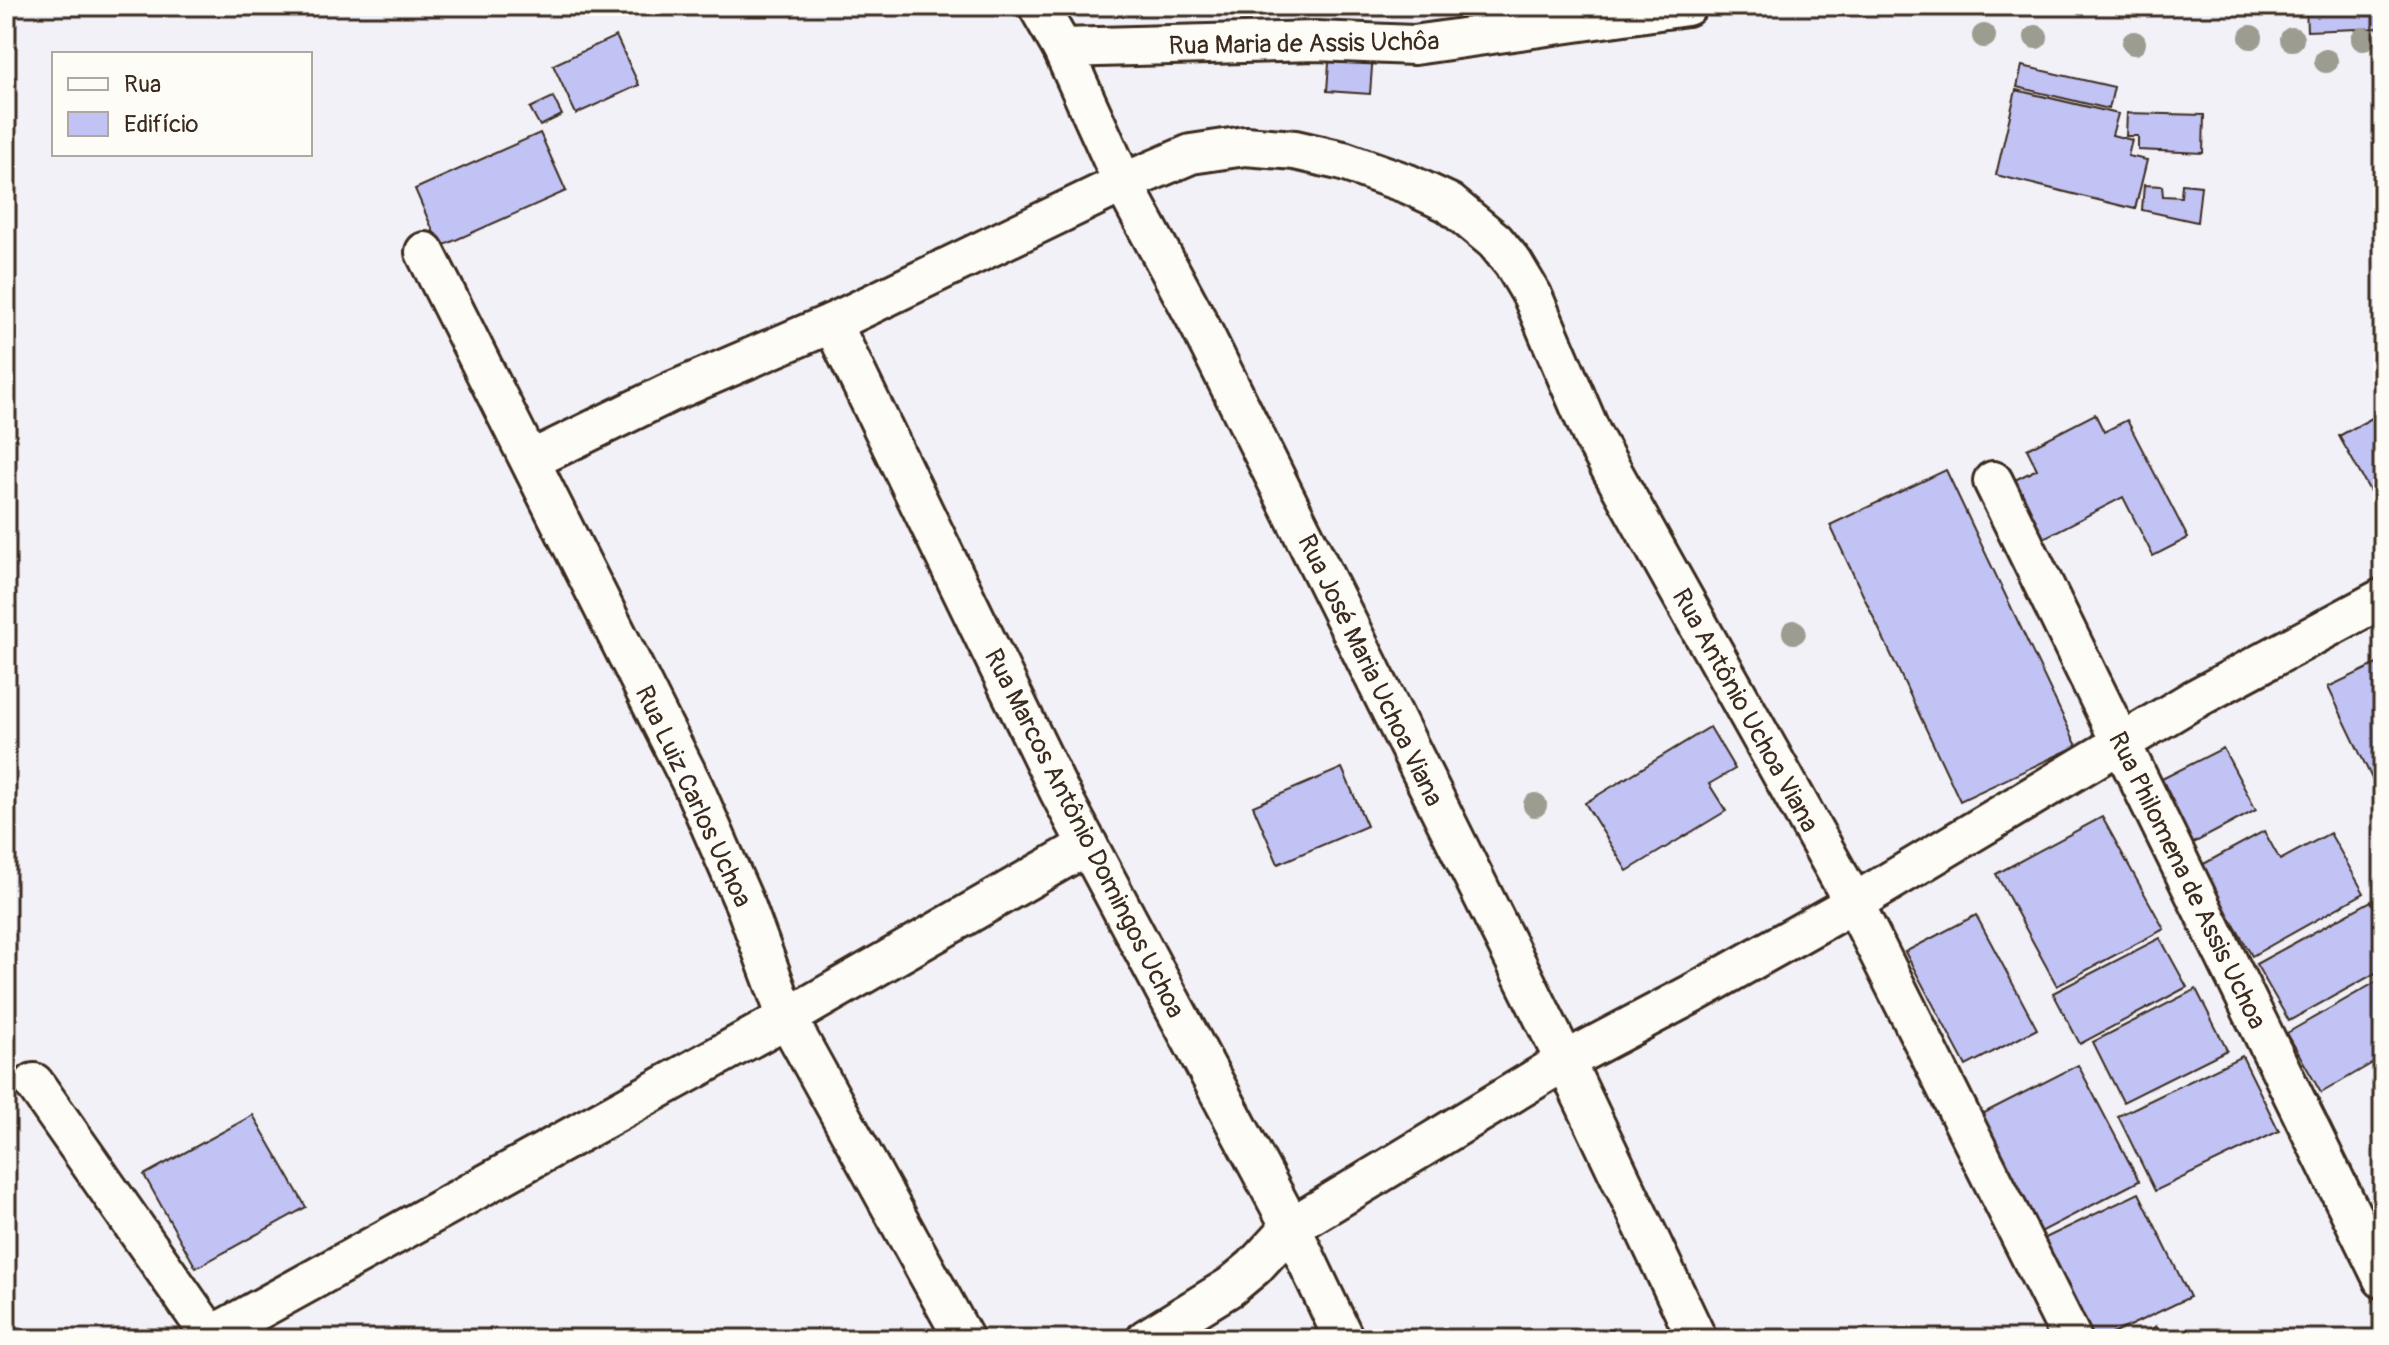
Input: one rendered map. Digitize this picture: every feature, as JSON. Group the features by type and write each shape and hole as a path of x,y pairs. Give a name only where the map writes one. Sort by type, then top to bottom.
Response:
{"street":[{"name":"Rua José Maria Uchoa Viana","path":"1038,6 1062,48 1123,183 1200,326 1565,1061 1697,1339"},
{"name":"Rua Maria de Assis Uchôa","path":"1062,48 1316,41 1414,45 1687,6"},
{"name":"Rua Antônio Uchoa Viana","path":"531,460 671,392 832,323 1123,183 1191,154 1245,146 1295,150 1343,161 1408,184 1449,203 1495,241 1513,263 1532,295 1592,435 1854,903 2072,1339"},
{"name":"Rua Luiz Carlos Uchoa","path":"425,252 694,788 752,920 787,1018 964,1339"},
{"name":"Rua Marcos Antônio Domingos Uchoa","path":"832,323 1059,791 1291,1227 1344,1339"},
{"name":"Rua Philomena de Assis Uchoa","path":"1993,481 2383,1279"},
{"path":"1146,1339 1230,1287 1254,1267 1291,1227 1565,1061 1854,903 2193,700 2383,598"},
{"path":"34,1083 212,1337 787,1018 1088,845"}],"building":[{"path":"2306,6 2383,6 2383,28 2307,31"},
{"path":"616,36 639,85 576,114 553,65"},
{"path":"1330,49 1373,53 1370,94 1327,91"},
{"path":"2022,66 2114,87 2109,109 2017,87"},
{"path":"2016,90 2118,114 2112,135 2132,140 2128,156 2147,160 2135,209 1996,175"},
{"path":"553,97 562,115 540,126 530,108"},
{"path":"2127,113 2204,115 2203,153 2138,150 2138,136 2126,136"},
{"path":"540,133 566,191 440,247 415,189"},
{"path":"2182,184 2201,186 2197,222 2142,210 2144,185 2162,186 2163,196 2181,197"},
{"path":"2383,412 2383,483 2370,491 2339,436"},
{"path":"2095,414 2104,432 2127,420 2188,538 2153,556 2123,497 2044,538 2015,480 2037,469 2027,449"},
{"path":"1946,470 2077,746 1960,801 1830,525"},
{"path":"2383,661 2383,783 2376,787 2328,687"},
{"path":"1710,727 1735,769 1709,784 1726,811 1627,871 1585,803"},
{"path":"2223,748 2256,810 2192,844 2158,781"},
{"path":"1342,768 1367,826 1278,864 1253,806"},
{"path":"2102,817 2164,929 2057,986 1996,874"},
{"path":"2264,831 2280,860 2330,833 2364,893 2252,956 2200,866"},
{"path":"2371,901 2383,922 2383,969 2289,1021 2256,964"},
{"path":"1976,915 2037,1029 1966,1066 1905,952"},
{"path":"2160,938 2187,987 2080,1044 2053,993"},
{"path":"2383,978 2383,1057 2321,1093 2287,1033"},
{"path":"2196,989 2227,1050 2123,1102 2093,1042"},
{"path":"2242,1056 2279,1131 2155,1191 2118,1116"},
{"path":"2078,1065 2139,1181 2035,1235 1974,1118"},
{"path":"253,1115 306,1207 196,1268 144,1175"},
{"path":"2139,1193 2190,1297 2102,1339 2084,1339 2037,1242"},
{"path":"2156,1326 2163,1339 2138,1339"}]}
